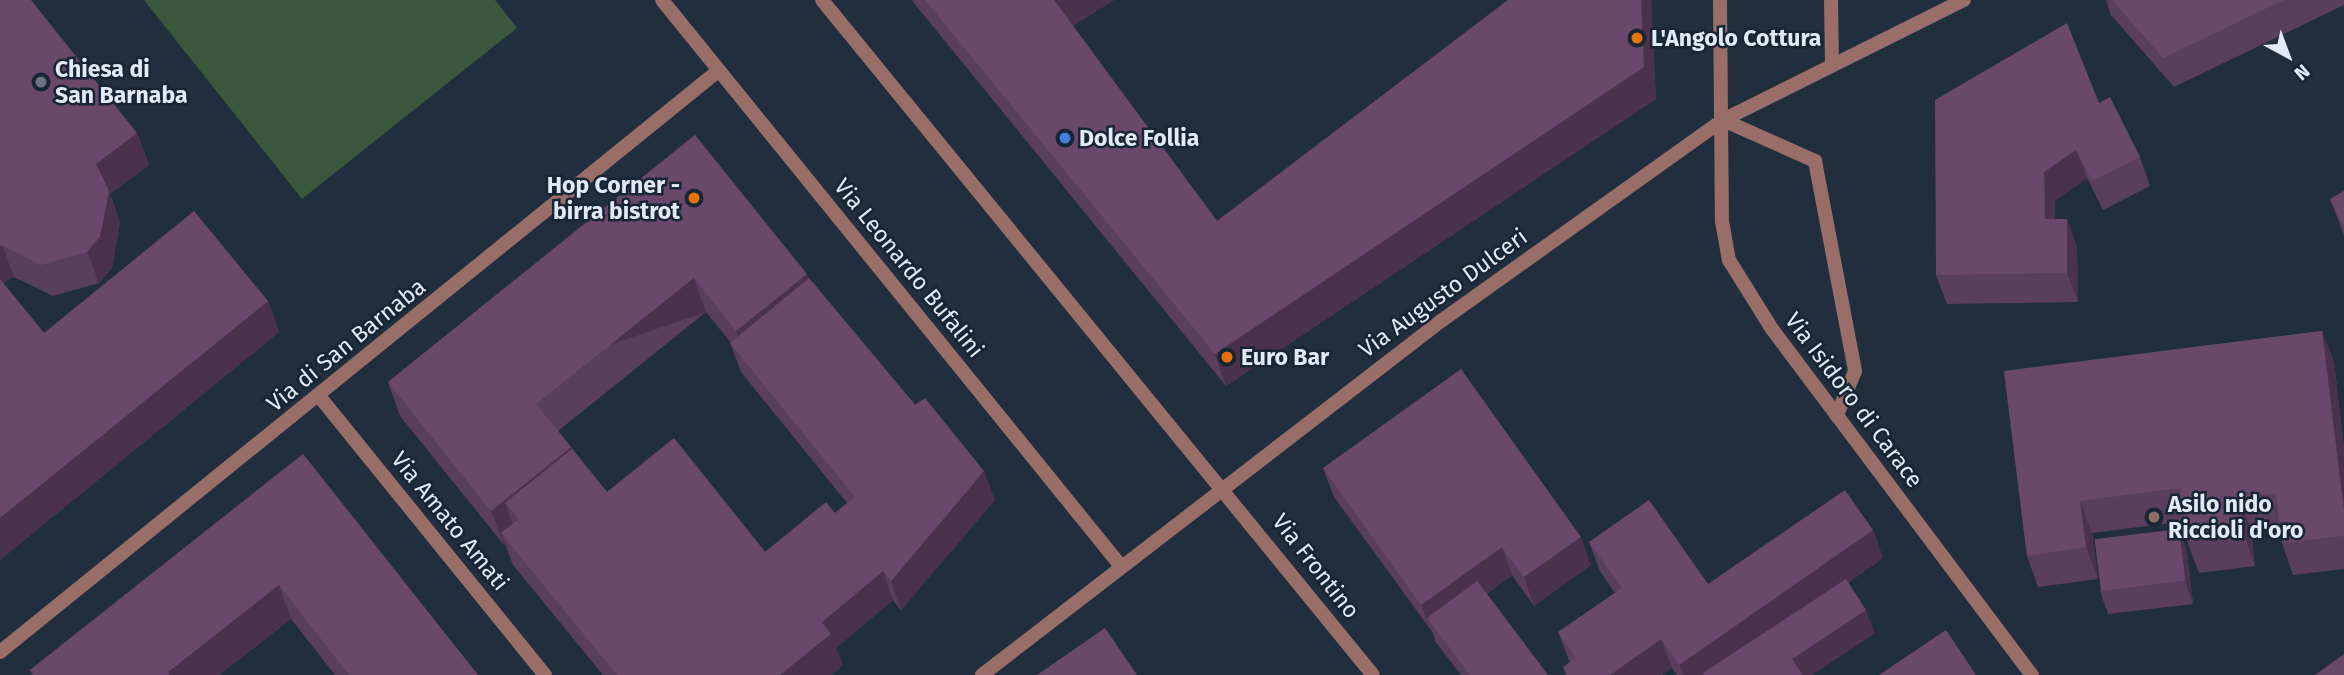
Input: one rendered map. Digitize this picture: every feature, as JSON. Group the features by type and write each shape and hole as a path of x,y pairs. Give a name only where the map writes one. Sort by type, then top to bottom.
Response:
{"street":[{"name":"Via Leonardo Bufalini","path":"662,0 1119,565"},
{"path":"822,0 1223,486"},
{"name":"Via Isidoro di Carace","path":"1720,0 1722,221 1729,260 1837,415 2032,675"},
{"path":"1830,0 1832,62"},
{"name":"Via Augusto Dulceri","path":"982,675 1223,486 1723,120 1832,62 1964,0"},
{"name":"Via di San Barnaba","path":"0,652 718,71"},
{"path":"1723,120 1815,161 1855,371 1837,415"},
{"name":"Via Amato Amati","path":"319,396 545,675"},
{"name":"Via Frontino","path":"1223,486 1373,675"}],"green space":[{"path":"144,0 495,0 517,28 302,199"}],"building":[{"name":"Chiesa di San Barnaba","path":"0,0 31,0 137,133 96,164 109,191 100,237 87,252 41,265 0,246"},
{"path":"925,0 1054,0 1217,221 1508,0 1641,0 1644,67 1215,354"},
{"path":"2112,0 2284,0 2163,58"},
{"path":"2067,23 2099,103 2110,97 2140,157 2092,181 2076,150 2044,172 2045,219 2067,219 2067,273 1936,275 1935,100"},
{"path":"695,135 807,274 736,331 694,278 536,404 571,447 491,511 388,382"},
{"path":"2344,191 2344,227 2330,199"},
{"path":"194,211 268,301 0,518 0,279 44,333"},
{"path":"809,278 915,405 925,398 984,471 891,581 883,571 822,622 765,552 826,502 835,513 855,497 730,343"},
{"path":"2322,331 2344,511 2344,536 2282,543 2276,493 2239,497 2244,534 2187,541 2180,488 2080,501 2086,547 2027,556 2004,371"},
{"path":"1461,369 1581,537 1524,577 1502,547 1421,605 1323,468"},
{"path":"674,438 831,634 780,675 617,675 501,533 519,519 505,503 572,449 607,492"},
{"path":"303,454 478,675 349,675 279,585 168,672 170,675 34,675 30,670"},
{"path":"1845,490 1873,530 1679,665 1661,639 1610,675 1568,675 1563,667 1576,658 1558,632 1622,588 1589,542 1649,500 1708,584"},
{"path":"2179,529 2185,581 2101,591 2095,539"},
{"path":"1846,579 1866,610 1792,659 1803,675 1704,675 1703,673"},
{"path":"1477,581 1548,675 1470,675 1427,618"},
{"path":"1105,628 1137,675 1037,675"},
{"path":"1946,630 1976,675 1879,675"},
{"path":"2344,654 2344,675 2315,675"}],"place":[{"name":"L'Angolo Cottura","path":"1637,38"},
{"name":"Chiesa di San Barnaba","path":"41,82"},
{"name":"Dolce Follia","path":"1065,138"},
{"name":"Hop Corner - birra bistrot","path":"694,198"},
{"name":"Euro Bar","path":"1227,357"},
{"name":"Asilo nido Riccioli d'oro","path":"2154,517"}]}
